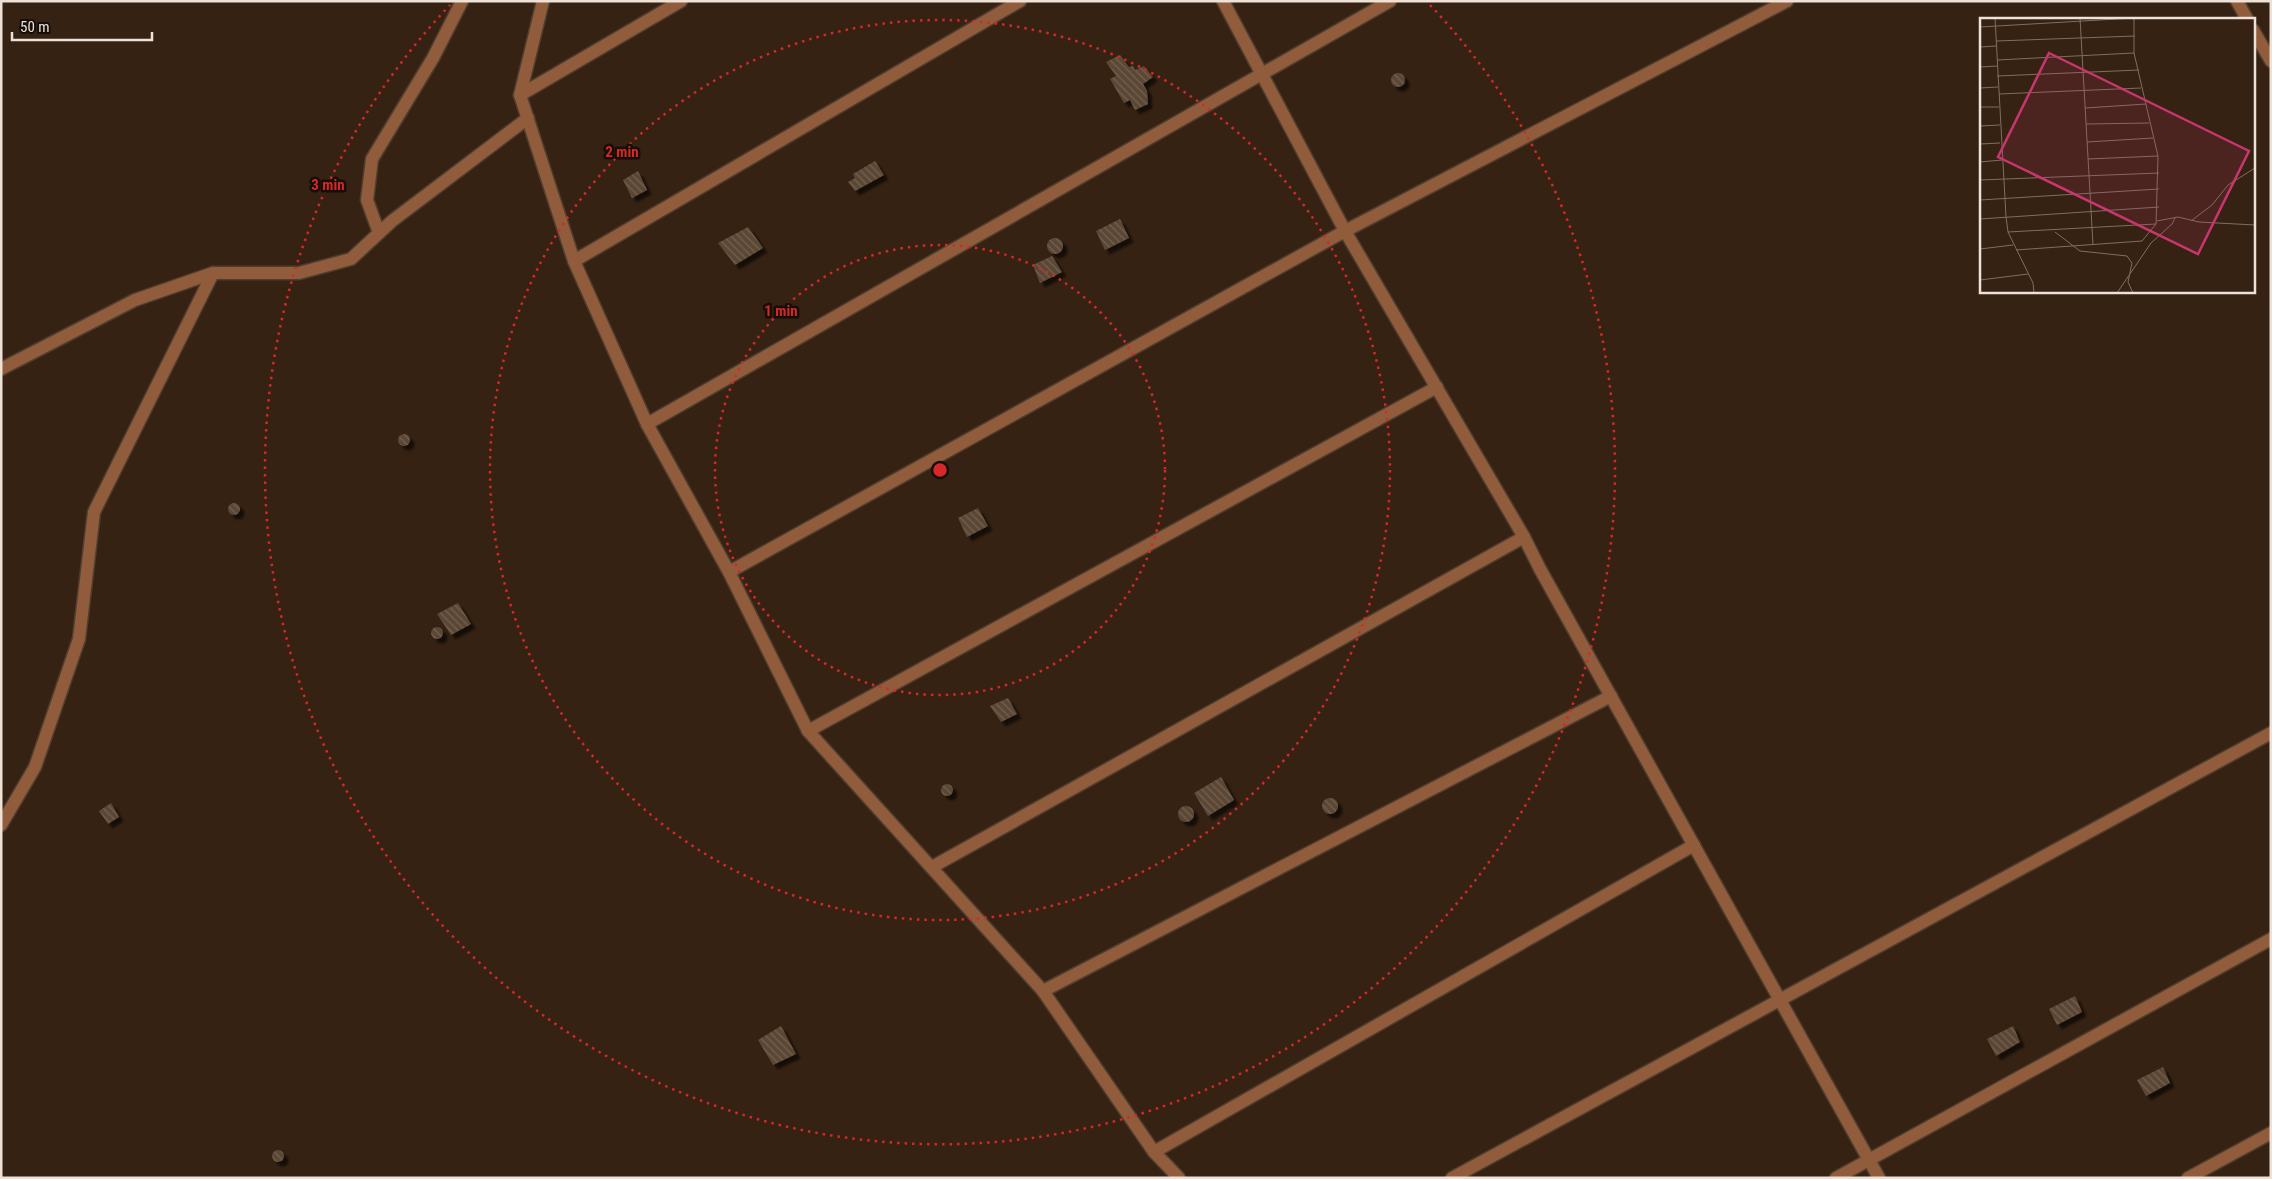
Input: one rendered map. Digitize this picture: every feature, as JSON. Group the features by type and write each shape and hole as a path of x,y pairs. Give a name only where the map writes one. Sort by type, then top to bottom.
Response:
{"street":[{"path":"379,233 367,200 372,159 433,58 462,1"},
{"path":"543,1 520,95 574,261 647,424 729,572 808,730 1042,991 1154,1152 1179,1178"},
{"path":"520,95 681,1"},
{"path":"574,261 1020,1"},
{"path":"1223,1 1263,72 1345,231 1524,537 1879,1178"},
{"path":"647,424 1390,1"},
{"path":"729,572 1345,231 1787,1"},
{"path":"2237,1 2246,18"},
{"path":"2254,32 2271,61"},
{"path":"1,369 135,300 213,273 299,273 351,259 379,233 528,118"},
{"path":"1,825 35,767 79,639 94,512 213,273"},
{"path":"808,730 1437,387"},
{"path":"932,867 1524,537"},
{"path":"1042,991 1611,696"},
{"path":"1452,1178 2271,733"},
{"path":"1154,1152 1694,845"},
{"path":"1836,1178 2271,939"},
{"path":"2188,1178 2271,1133"}],"building":[{"path":"1120,55 1129,67 1133,66 1135,70 1144,66 1153,77 1143,84 1147,91 1148,104 1135,110 1130,100 1124,103 1110,79 1116,76 1106,62"},
{"path":"1395,73 1401,73 1405,80 1401,87 1395,87 1391,83 1391,77"},
{"path":"875,161 884,175 855,191 848,182 855,178 853,174"},
{"path":"638,171 647,190 632,198 623,180"},
{"path":"1120,219 1129,238 1105,250 1096,231"},
{"path":"748,227 763,248 735,265 718,243"},
{"path":"1055,238 1063,246 1055,254 1047,246"},
{"path":"1052,256 1062,272 1040,283 1033,265"},
{"path":"402,434 406,434 410,440 406,446 402,446 398,442 398,438"},
{"path":"232,503 236,503 240,509 236,515 232,515 228,511 228,507"},
{"path":"978,508 988,526 967,537 958,518"},
{"path":"458,603 471,624 451,635 437,614"},
{"path":"435,627 439,627 443,633 439,639 435,639 431,635 431,631"},
{"path":"1008,698 1017,714 1001,722 990,706"},
{"path":"1221,777 1234,800 1208,816 1194,793"},
{"path":"945,784 949,784 953,790 949,796 945,796 941,792 941,788"},
{"path":"1330,798 1338,806 1330,814 1322,806"},
{"path":"111,803 119,817 108,824 99,811"},
{"path":"1186,806 1194,814 1186,822 1178,814"},
{"path":"2075,996 2082,1012 2057,1025 2049,1009"},
{"path":"781,1026 796,1054 773,1065 758,1040"},
{"path":"2013,1026 2020,1042 1996,1056 1987,1039"},
{"path":"2163,1067 2170,1083 2146,1096 2137,1080"},
{"path":"276,1150 280,1150 284,1156 280,1162 276,1162 272,1158 272,1154"}]}
